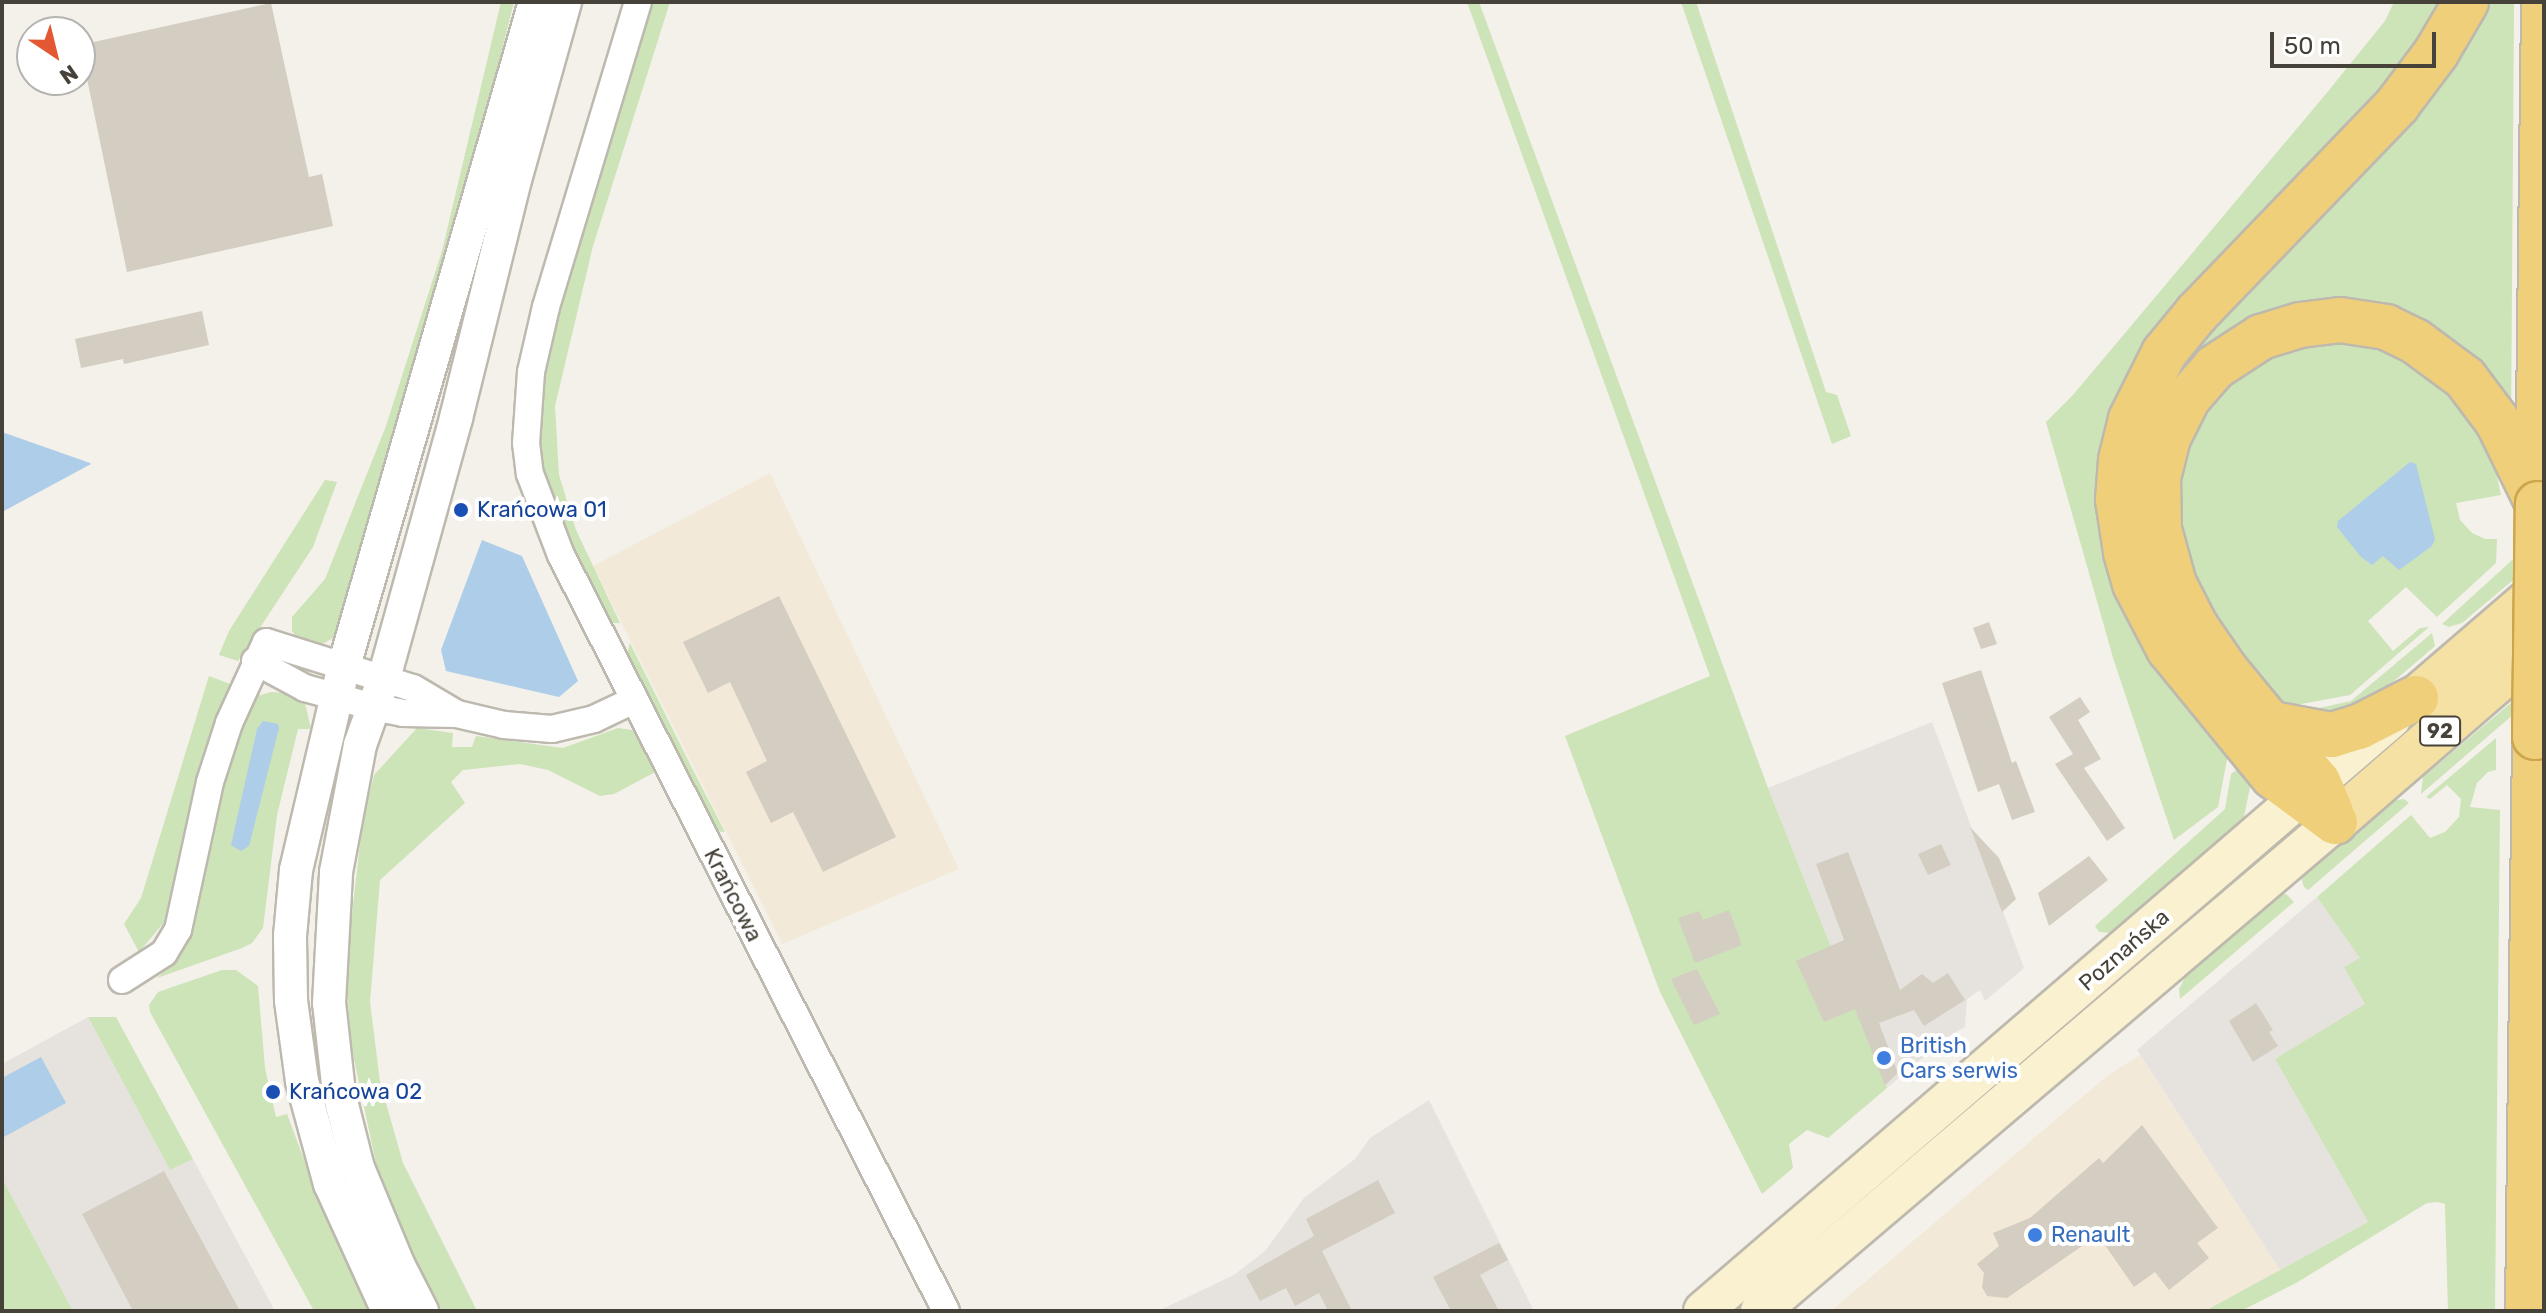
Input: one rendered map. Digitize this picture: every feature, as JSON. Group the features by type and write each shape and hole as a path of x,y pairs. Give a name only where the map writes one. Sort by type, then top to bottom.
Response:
{"highway":[{"path":"2309,790 2273,776 2193,680 2149,615 2126,552 2118,500 2121,460 2131,419 2164,353 2197,313 2397,105 2436,53 2466,2"},
{"path":"2528,1311 2544,2"},
{"path":"2335,822 2309,790 2273,724 2225,669 2196,627 2174,584 2159,529 2158,478 2168,438 2188,398 2215,367 2261,337 2300,325 2340,320 2386,327 2415,341 2465,378 2498,422 2538,504"},
{"path":"2273,724 2332,735 2359,727 2416,698"}],"main road":[{"name":"Poznańska","path":"1703,1311 2544,588"},
{"name":"Poznańska","path":"1760,1311 2544,641"}],"street":[{"path":"388,1311 330,1184 302,1081 291,1001 290,936 296,870 335,697 535,2"},
{"path":"422,1311 398,1264 358,1168 332,1053 329,942 336,872 357,755 379,692 565,2"},
{"name":"Krańcowa","path":"638,2 534,359 526,443 530,474 561,555 946,1311"},
{"path":"260,652 344,666 379,692"},
{"path":"260,652 296,684 335,697 379,692 435,698 457,714 504,725 552,729 594,719 634,700"},
{"path":"122,980 164,953 178,930 210,782 229,723 260,652"}],"shaded area":[{"path":"770,473 959,869 782,944 593,566"},
{"path":"1932,722 2024,968 1985,1001 1980,990 1967,999 1965,1027 1947,1037 1887,1088 1768,788"},
{"path":"2317,897 2361,958 2345,968 2366,1004 2275,1059 2368,1222 2280,1270 2137,1050"},
{"path":"88,1017 170,1170 193,1159 275,1311 73,1311 2,1178 2,1064"},
{"path":"2140,1055 2280,1270 2205,1311 1831,1311 2107,1076"},
{"path":"1429,1100 1534,1311 1158,1311 1234,1275 1265,1251 1304,1198 1355,1159 1370,1138"}],"green space":[{"path":"501,2 514,2 475,157 343,632 319,646 302,644 292,631 292,617 325,579 386,426 442,251"},
{"path":"649,2 670,2 593,246 555,406 559,475 576,530 620,623 611,623 573,556 555,510 542,460 538,413 554,327"},
{"path":"1467,2 1479,2 1768,788 1887,1088 1828,1138 1807,1130 1789,1144 1793,1168 1762,1194 1660,992 1565,736 1710,676"},
{"path":"1681,2 1696,2 1826,392 1837,395 1851,436 1832,444"},
{"path":"2394,2 2450,2 2419,53 2120,394 2234,750 2227,760 2218,807 2174,840 2114,661 2046,422 2073,395 2325,95 2385,21"},
{"path":"2479,2 2514,2 2511,424 2318,303 2164,411 2160,388"},
{"path":"2325,333 2403,348 2486,425 2501,495 2456,503 2460,520 2472,533 2485,539 2497,539 2496,563 2437,617 2406,587 2368,621 2393,651 2420,628 2429,627 2350,695 2274,709 2175,555 2177,457 2194,419 2228,378 2272,345"},
{"path":"325,480 337,482 313,547 238,661 219,655 229,631"},
{"path":"2544,531 2544,554 2462,623 2449,627 2442,624"},
{"path":"2432,633 2435,646 2358,712 2346,718 2305,711 2351,701"},
{"path":"630,643 725,832 713,831 626,659"},
{"path":"2544,675 2544,688 2421,794 2423,777"},
{"path":"209,676 230,684 199,776 166,920 139,952 124,924 141,898"},
{"path":"271,692 290,693 305,703 311,729 298,729 277,815 263,928 252,943 242,948 157,978 174,963 186,939 224,771 251,698"},
{"path":"417,728 453,733 452,747 472,747 476,736 563,748 618,728 632,730 644,741 659,770 614,794 600,796 548,770 520,764 463,770 451,782 465,803 380,880 370,1002 380,1082 403,1163 477,1311 439,1311 435,1304 378,1173 349,1035 347,957 363,819 374,775"},
{"path":"2496,738 2496,770 2488,772 2477,783 2470,807 2500,810 2495,1311 2448,1311 2445,1204 2438,1202 2427,1203 2296,1283 2241,1311 2205,1311 2368,1222 2275,1059 2365,1004 2344,967 2360,958 2317,897 2411,815 2430,838 2445,832 2459,817 2461,799 2447,785 2430,799 2426,797"},
{"path":"2244,764 2251,782 2243,822 2111,933 2099,932 2095,926 2225,809 2231,774"},
{"path":"2404,799 2409,803 2308,890 2304,887 2300,873 2390,801"},
{"path":"2280,894 2286,894 2294,902 2180,999 2179,989 2189,970"},
{"path":"222,970 236,970 258,986 265,1068 276,1117 287,1114 322,1208 369,1311 314,1311 150,1012 149,1005 158,992"},
{"path":"88,1017 116,1017 193,1159 170,1170"},
{"path":"2,1178 73,1311 2,1311"}],"water":[{"path":"2,432 90,463 91,464 2,512"},
{"path":"2410,462 2416,464 2435,539 2432,546 2399,570 2383,556 2372,565 2361,557 2337,527 2338,521"},
{"path":"482,540 522,556 578,681 559,697 446,671 441,650"},
{"path":"263,721 278,724 279,728 249,846 241,851 231,845 257,729"},
{"path":"41,1057 66,1103 2,1138 2,1078"}],"building":[{"path":"271,3 309,177 322,174 333,226 127,272 91,96 96,96 96,41"},
{"path":"202,311 209,345 124,364 123,359 81,368 75,339"},
{"path":"779,596 896,837 823,872 793,812 771,823 746,772 767,761 730,682 708,693 683,642"},
{"path":"1989,622 1997,644 1981,649 1973,628"},
{"path":"1981,670 2012,763 2016,761 2035,812 2012,820 1999,784 1978,792 1942,683"},
{"path":"2080,697 2090,712 2078,720 2101,759 2084,768 2125,828 2107,841 2055,764 2073,754 2049,717"},
{"path":"1970,827 1999,858 2016,899 2002,912"},
{"path":"1941,844 1951,865 1928,875 1918,854"},
{"path":"1848,852 1900,990 1922,974 1933,983 1948,973 1965,1000 1924,1026 1914,1010 1879,1023 1898,1073 1885,1085 1855,1009 1824,1022 1796,961 1844,940 1816,864"},
{"path":"2089,856 2108,880 2049,926 2038,893"},
{"path":"1729,910 1742,945 1695,963 1678,918 1699,911 1703,920"},
{"path":"1697,969 1720,1014 1694,1025 1671,979"},
{"path":"2256,1003 2273,1030 2269,1032 2278,1046 2253,1062 2229,1021"},
{"path":"2142,1125 2218,1228 2197,1243 2209,1258 2169,1290 2155,1272 2134,1287 2098,1235 2007,1298 1987,1296 1982,1287 1984,1273 1977,1264 1999,1246 1993,1233 2030,1218 2099,1158 2103,1163"},
{"path":"164,1171 240,1311 133,1311 82,1214"},
{"path":"1378,1180 1395,1213 1322,1251 1352,1311 1328,1311 1319,1293 1295,1306 1286,1288 1260,1301 1246,1275 1314,1236 1306,1219"},
{"path":"1499,1243 1508,1260 1480,1275 1499,1311 1451,1311 1433,1277"}],"place":[{"name":"Krańcowa 01","path":"461,510"},
{"name":"British Cars serwis","path":"1884,1058"},
{"name":"Krańcowa 02","path":"273,1092"},
{"name":"Renault","path":"2035,1235"}]}
